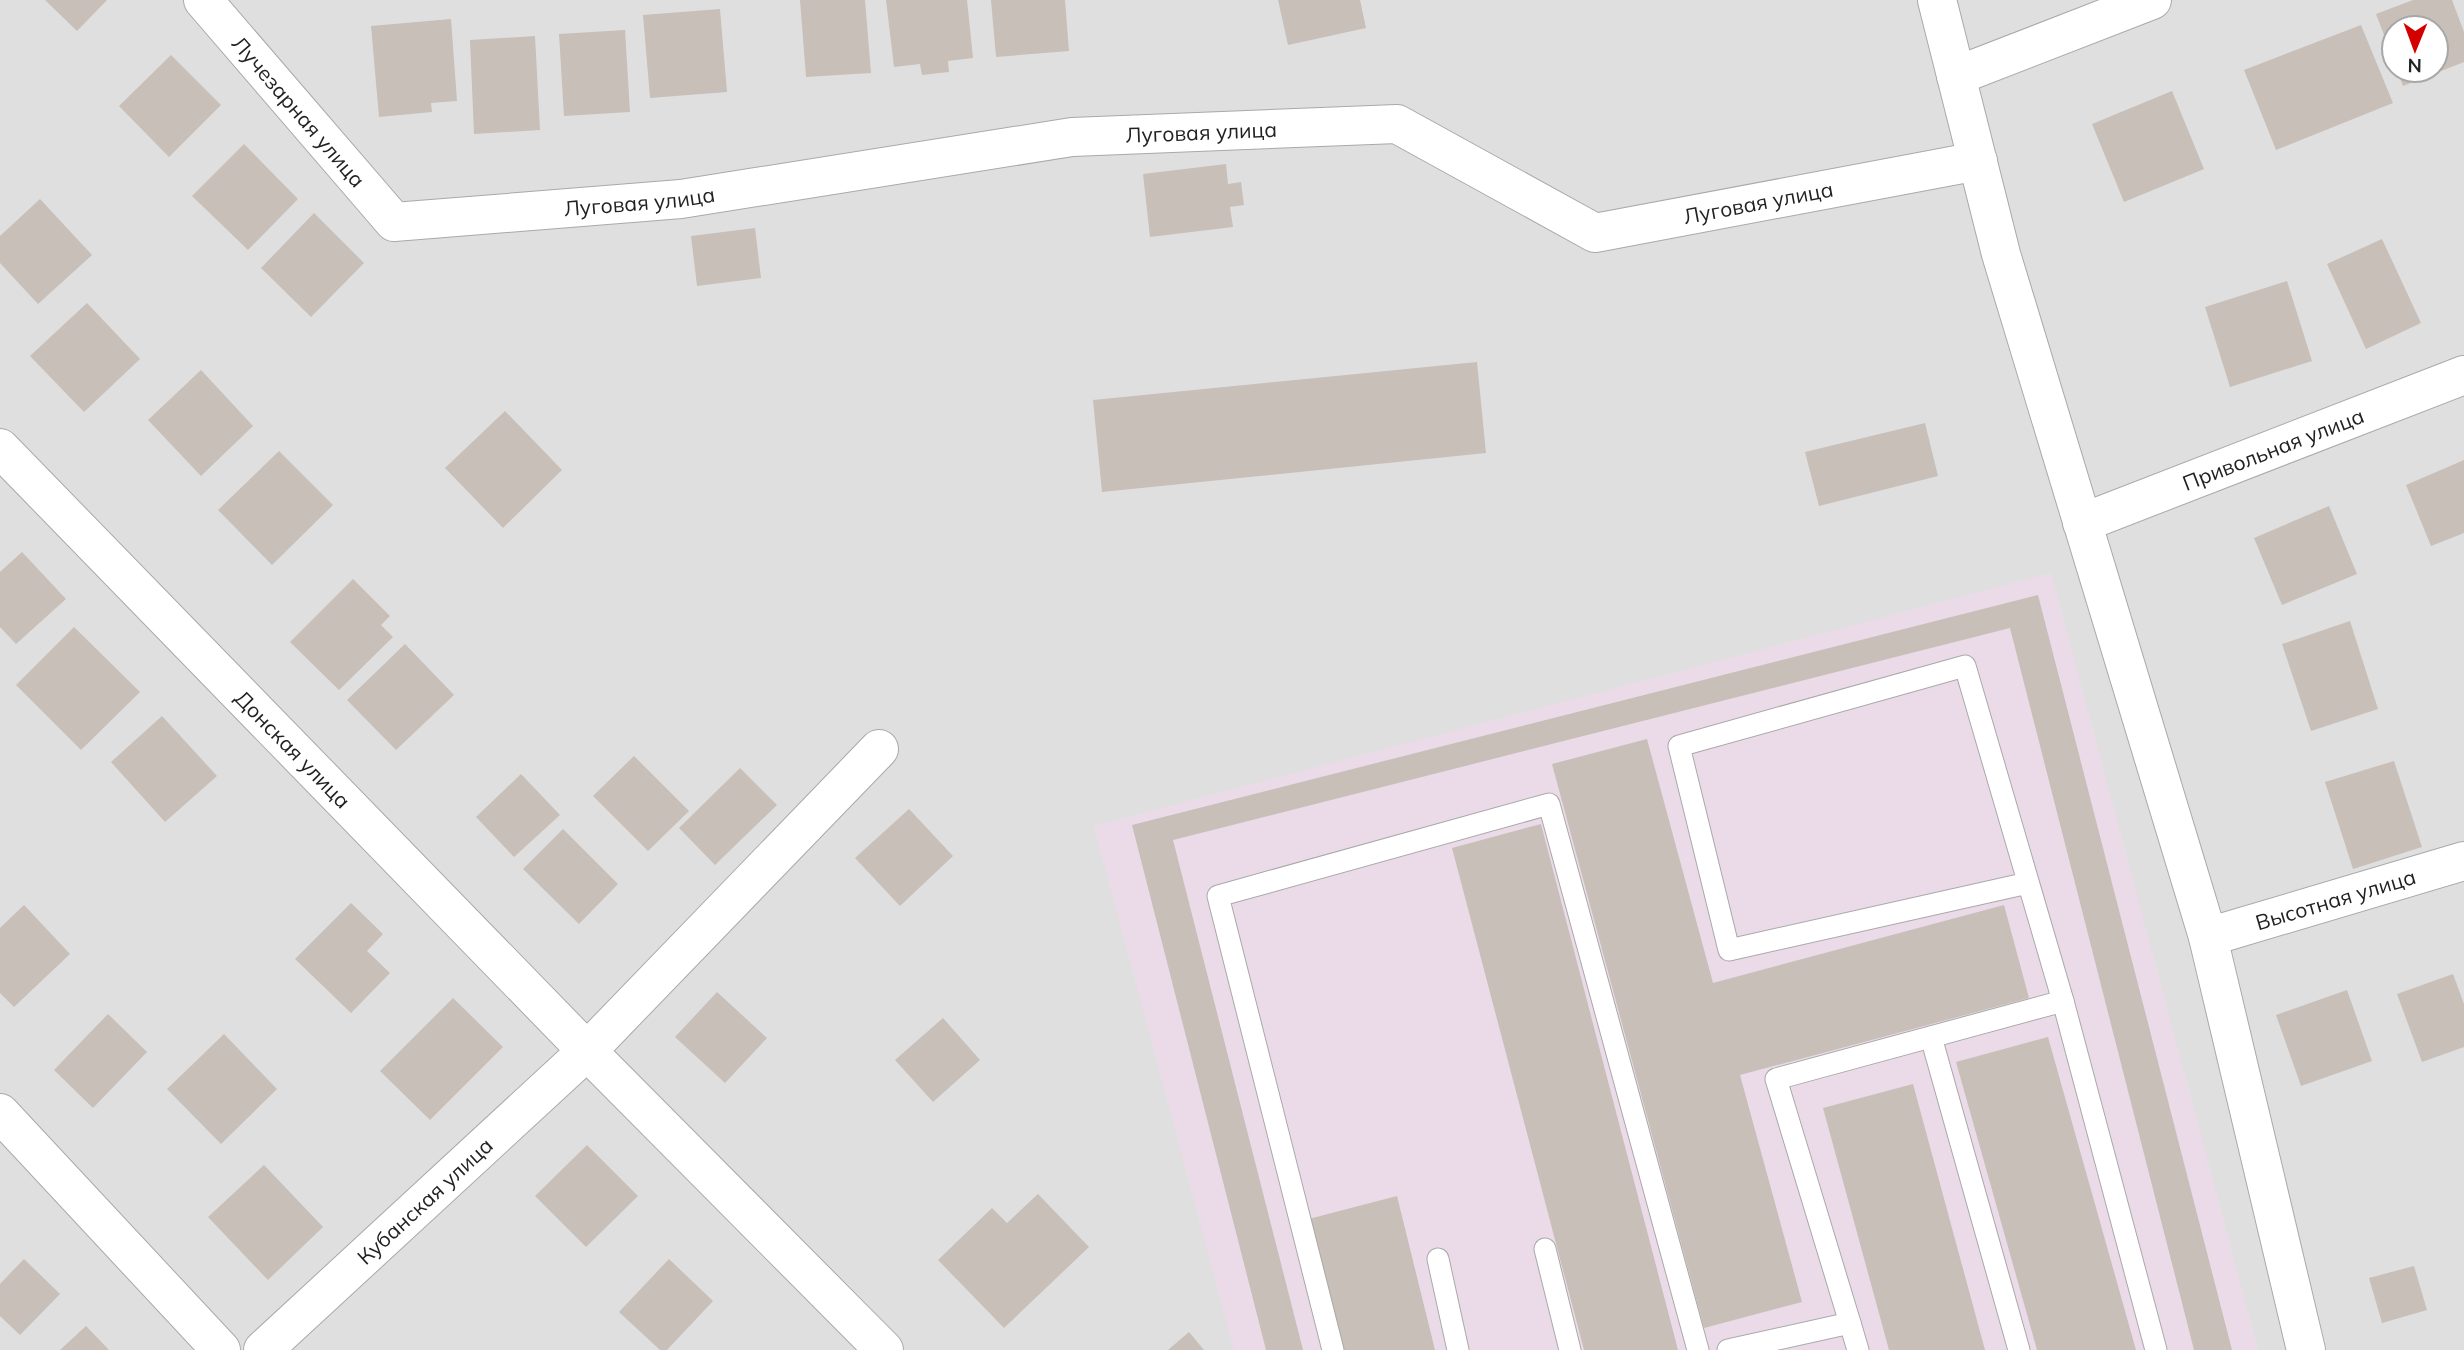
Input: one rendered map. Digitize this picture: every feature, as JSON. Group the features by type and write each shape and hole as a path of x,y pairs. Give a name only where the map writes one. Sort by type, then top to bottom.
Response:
{"street":[{"name":"Лучезарная улица","path":"203,0 394,222"},
{"path":"1937,0 2001,254 2208,937 2306,1350"},
{"path":"1956,76 2152,0"},
{"name":"Луговая улица","path":"394,222 681,199 1072,137 1397,124 1595,233 1978,161"},
{"name":"Привольная улица","path":"2082,523 2464,375"},
{"name":"Донская улица","path":"0,448 587,1051"},
{"name":"Кубанская улица","path":"263,1350 587,1051 879,749"},
{"name":"Высотная улица","path":"2208,937 2464,861"},
{"path":"587,1051 884,1350"},
{"path":"0,1113 222,1350"}],"lane":[{"path":"2028,883 1729,950 1679,746 1965,666 2063,1001 2157,1350"},
{"path":"1333,1350 1218,896 1549,804 1698,1350"},
{"path":"1858,1350 1776,1079 2063,1001"},
{"path":"1931,1037 2020,1350"},
{"path":"1545,1249 1570,1350"},
{"path":"1438,1259 1458,1350"},
{"path":"1728,1350 1850,1323"}],"shaded area":[{"path":"0,0 2464,0 2464,1350 0,1350"},
{"path":"2051,573 2258,1350 1234,1350 1094,826"}],"building":[{"path":"45,0 107,0 77,31"},
{"path":"800,0 865,0 871,73 806,77"},
{"path":"886,0 967,0 973,58 948,61 949,72 922,75 920,64 894,67"},
{"path":"991,0 1065,0 1069,51 996,57"},
{"path":"1278,0 1360,0 1366,28 1288,45"},
{"path":"2413,0 2452,0 2464,32 2464,62 2450,68 2450,14 2380,14 2380,24 2376,14"},
{"path":"720,9 727,92 650,98 643,15"},
{"path":"451,19 457,101 431,103 432,112 379,117 371,26"},
{"path":"2361,25 2380,71 2380,84 2385,84 2393,103 2276,150 2244,70"},
{"path":"625,30 630,112 564,116 559,34"},
{"path":"535,36 540,130 474,134 470,40"},
{"path":"171,55 221,105 169,157 119,106"},
{"path":"2172,91 2204,169 2124,202 2092,124"},
{"path":"244,144 298,199 248,250 192,196"},
{"path":"1226,164 1228,184 1241,182 1244,205 1230,207 1233,227 1150,237 1143,174"},
{"path":"40,199 92,255 38,304 0,263 0,236"},
{"path":"314,213 364,263 311,317 261,268"},
{"path":"755,228 761,278 697,286 691,236"},
{"path":"2382,239 2421,323 2366,349 2327,264"},
{"path":"2287,281 2312,361 2230,387 2205,307"},
{"path":"87,303 140,359 84,412 30,356"},
{"path":"1477,362 1486,453 1102,492 1093,400"},
{"path":"201,370 253,426 201,476 148,420"},
{"path":"505,411 562,470 503,528 445,468"},
{"path":"1925,423 1938,476 1819,506 1805,452"},
{"path":"279,451 333,505 272,565 218,510"},
{"path":"2464,460 2464,533 2431,546 2406,485"},
{"path":"2329,506 2357,574 2282,605 2254,538"},
{"path":"22,552 66,599 16,644 0,627 0,572"},
{"path":"353,579 390,616 381,625 393,637 339,690 290,642"},
{"path":"2038,595 2232,1350 2194,1350 2010,628 1173,840 1303,1350 1266,1350 1132,825"},
{"path":"2350,621 2378,709 2311,731 2282,644"},
{"path":"74,627 140,692 81,750 16,685"},
{"path":"405,644 454,695 396,750 347,700"},
{"path":"162,716 217,776 165,822 111,762"},
{"path":"1647,739 1713,983 2004,905 2029,998 1740,1075 1802,1302 1704,1328 1552,764"},
{"path":"634,756 689,811 648,851 593,796"},
{"path":"2394,761 2422,847 2353,869 2325,782"},
{"path":"740,768 777,805 715,865 679,828"},
{"path":"521,774 560,815 514,857 476,817"},
{"path":"909,809 953,856 900,906 855,858"},
{"path":"1541,824 1678,1350 1584,1350 1452,848"},
{"path":"563,829 618,884 579,924 523,869"},
{"path":"351,903 383,934 367,951 390,973 351,1013 295,959"},
{"path":"24,905 70,954 14,1007 0,993 0,928"},
{"path":"2453,974 2464,1004 2464,1047 2422,1062 2397,994"},
{"path":"2347,990 2372,1061 2301,1086 2276,1015"},
{"path":"717,992 767,1038 725,1083 675,1037"},
{"path":"453,998 503,1047 430,1120 380,1071"},
{"path":"108,1014 147,1052 93,1108 54,1070"},
{"path":"943,1018 980,1060 933,1102 895,1060"},
{"path":"224,1034 277,1089 221,1144 167,1089"},
{"path":"2048,1037 2136,1350 2037,1350 1956,1062"},
{"path":"1913,1084 1985,1350 1889,1350 1823,1108"},
{"path":"587,1145 638,1196 586,1247 535,1196"},
{"path":"264,1165 323,1227 268,1280 208,1217"},
{"path":"1038,1194 1089,1247 1004,1328 938,1260 992,1208 1007,1223"},
{"path":"1397,1196 1435,1350 1333,1350 1301,1221"},
{"path":"24,1259 60,1294 20,1335 0,1316 0,1284"},
{"path":"669,1259 713,1301 667,1350 660,1350 619,1312"},
{"path":"2414,1266 2427,1310 2382,1323 2369,1278"},
{"path":"86,1326 109,1350 60,1350"},
{"path":"1189,1332 1204,1350 1168,1350"}]}
